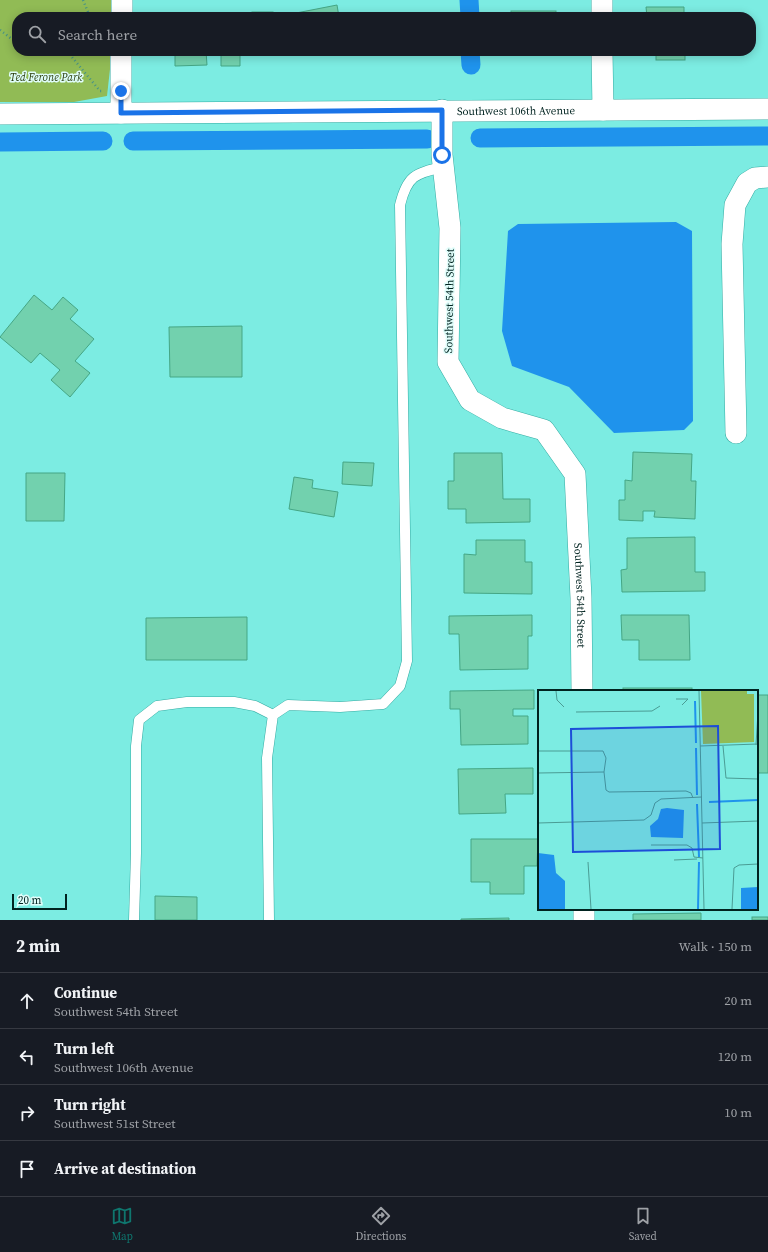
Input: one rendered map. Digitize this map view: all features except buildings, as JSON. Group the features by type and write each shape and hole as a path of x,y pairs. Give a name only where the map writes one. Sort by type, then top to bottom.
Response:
{"street":[{"path":"122,0 122,12"},
{"path":"602,0 602,12"},
{"path":"121,56 121,113"},
{"path":"602,56 603,110"},
{"name":"Southwest 106th Avenue","path":"0,114 768,109"},
{"name":"Southwest 54th Street","path":"442,110 443,167 450,228 448,362 470,400 502,418 544,430 575,474 581,598 582,690"},
{"path":"736,433 732,244 735,206 748,183 754,178 768,177"}],"lane":[{"path":"269,920 268,758 273,715 288,705 340,706 383,704 400,686 407,661 400,205 404,189 414,175 443,167"},
{"path":"134,920 136,852 136,746 139,720 157,706 187,702 234,702 255,706 273,715"}],"path":[{"path":"83,0 88,12"},
{"path":"0,30 12,39"},
{"path":"71,56 100,91 105,91"}],"green space":[{"name":"Ted Ferone Park","path":"0,0 112,0 112,12 12,12 12,56 111,56 107,96 74,102 0,102"}],"water":[{"path":"676,222 692,231 693,421 684,430 614,433 569,387 512,366 502,331 508,231 518,224"}],"waterway":[{"path":"469,0 470,12"},
{"path":"470,56 471,65"},
{"path":"480,138 768,136"},
{"path":"133,141 427,139"},
{"path":"0,142 103,141"}],"route":[{"path":"121,91 121,113 442,110 442,155"}]}
